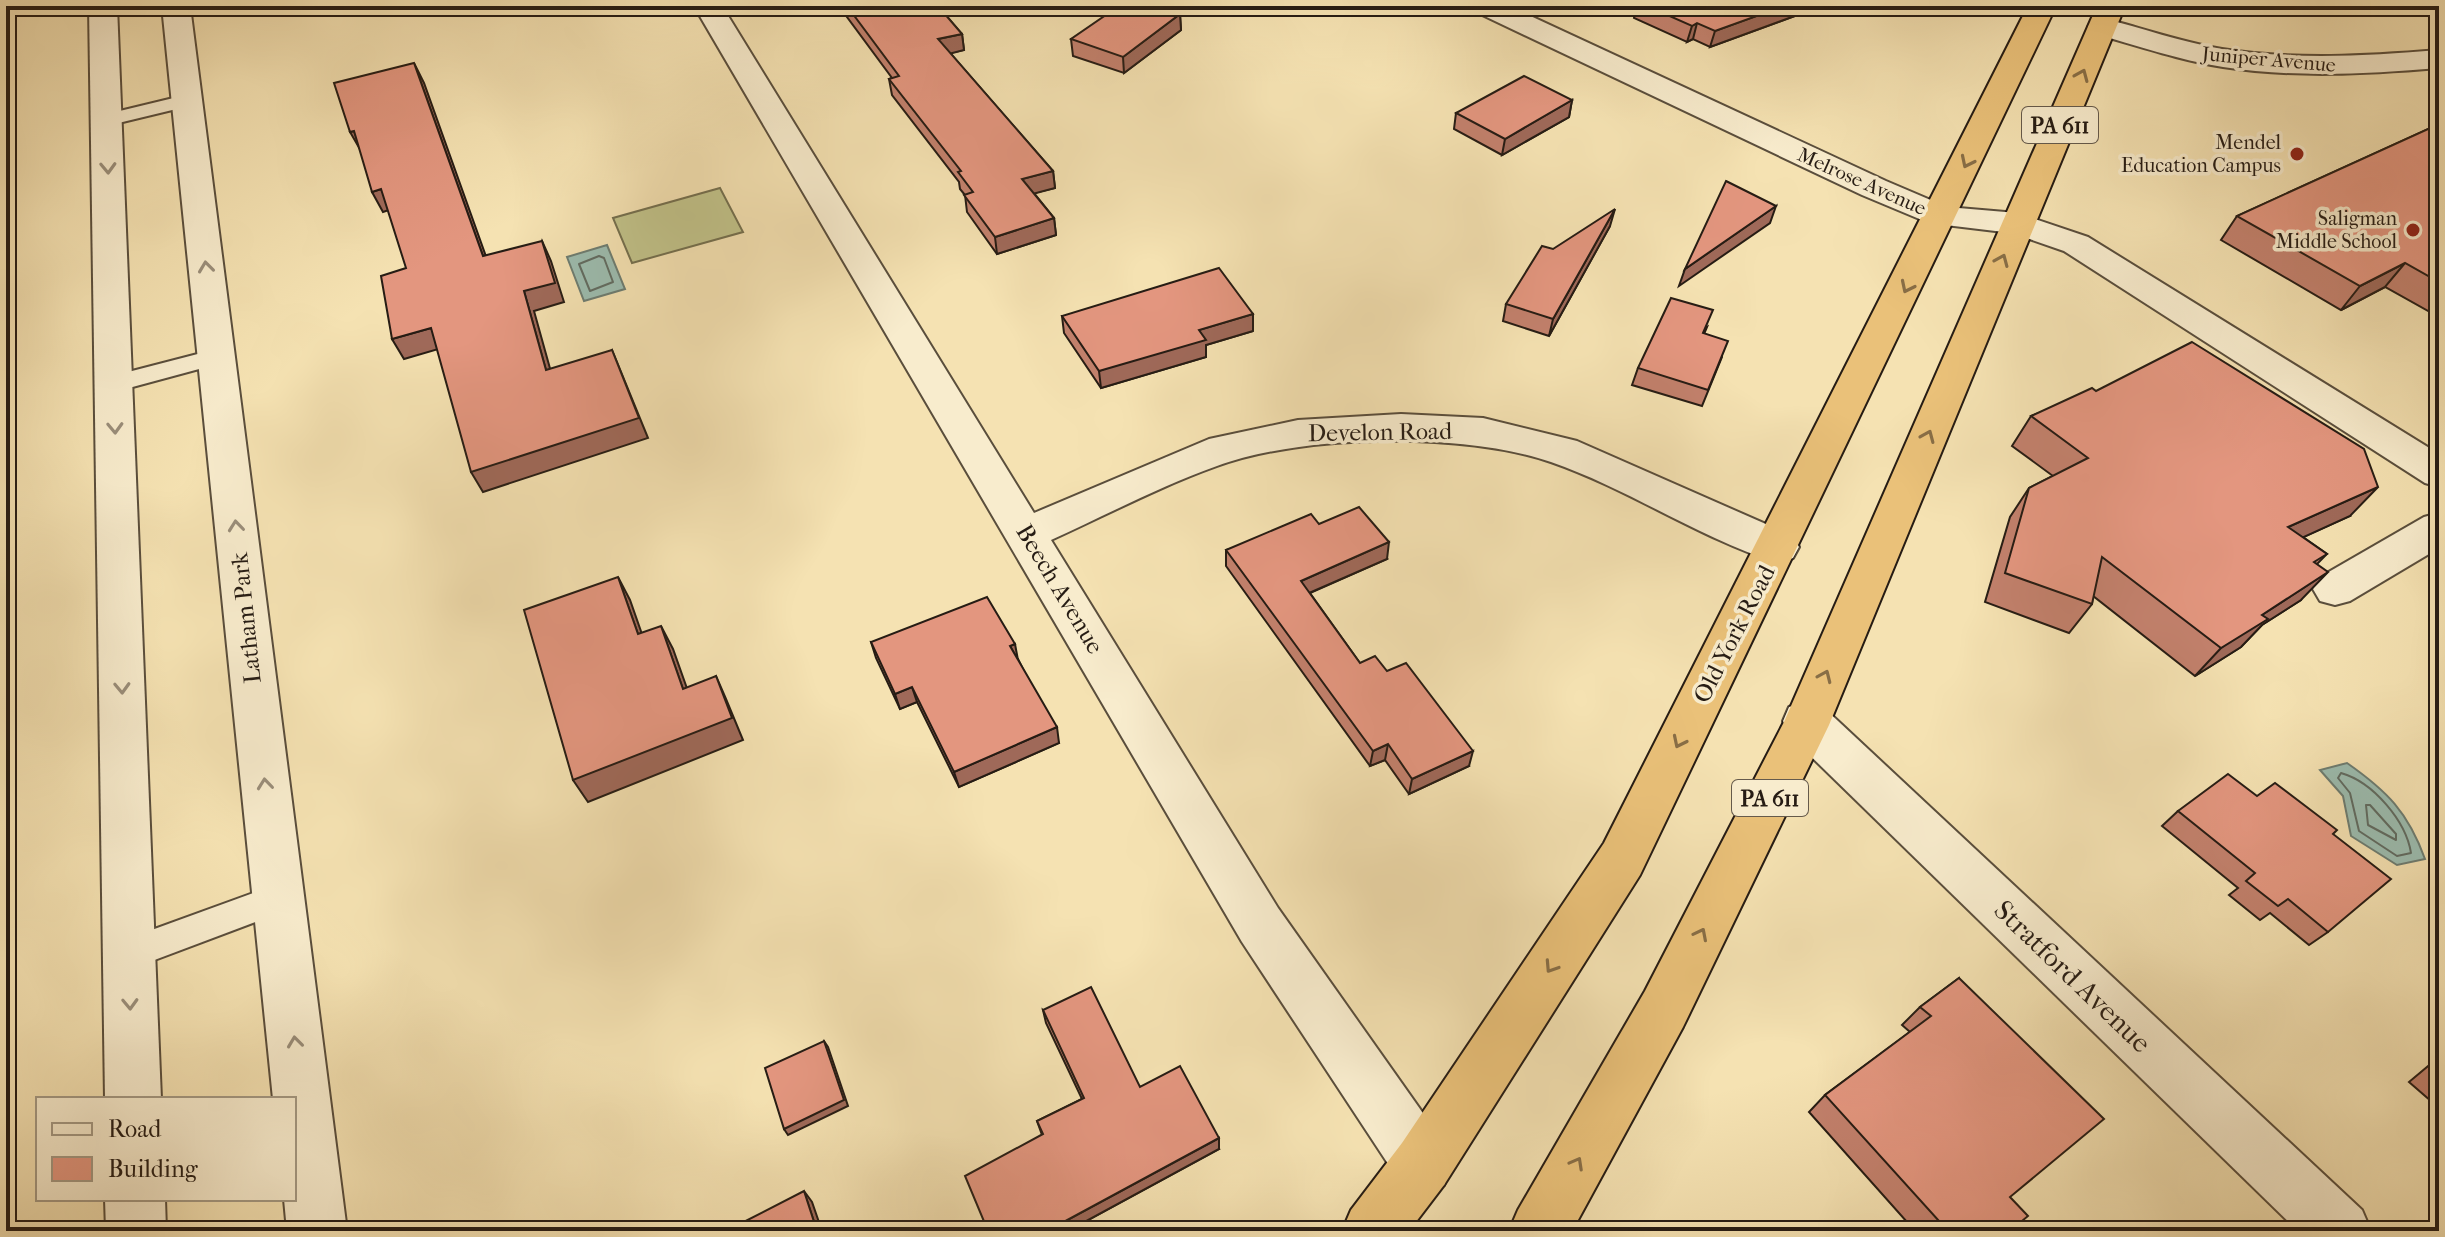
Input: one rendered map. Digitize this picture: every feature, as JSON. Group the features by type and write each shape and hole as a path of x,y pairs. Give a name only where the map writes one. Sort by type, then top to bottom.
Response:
{"highway":[{"name":"Old York Road","path":"1372,1231 1423,1164 1622,859 1941,216 2041,6"},
{"name":"PA 611","path":"1539,1231 1664,1009 1806,725 2107,16"}],"street":[{"path":"103,6 133,1097"},
{"name":"Latham Park","path":"176,6 317,1231"},
{"name":"Beech Avenue","path":"708,6 1260,925 1423,1164"},
{"name":"Melrose Avenue","path":"1486,6 1874,188 1941,216 2017,223 2076,244 2439,473"},
{"name":"Juniper Avenue","path":"2107,16 2192,53 2277,64 2354,66 2439,59"},
{"name":"Develon Road","path":"1027,533 1209,453 1298,434 1401,427 1483,431 1563,451 1778,547"},
{"path":"2335,589 2439,528"},
{"name":"Stratford Avenue","path":"1806,721 2341,1231"},
{"path":"135,1201 136,1231"}],"lane":[{"path":"106,120 186,101"},
{"path":"114,384 217,357"},
{"path":"128,954 278,899"}],"green space":[{"path":"720,188 743,232 632,263 613,218"}],"water":[{"path":"607,245 625,289 584,301 567,257"},
{"path":"2347,763 2395,804 2411,828 2425,859 2397,865 2351,836 2343,796 2320,770"}],"building":[{"path":"847,6 938,6 962,34 938,39 1053,171 1022,179 1054,218 995,237 964,195 973,192 958,172 961,171 889,79 899,76"},
{"path":"1119,6 1156,6 1180,14 1123,57 1071,39"},
{"path":"1647,6 1784,6 1715,31 1697,23 1692,26"},
{"path":"414,63 483,256 542,241 555,283 524,291 546,370 612,350 639,418 471,472 431,328 392,339 381,276 406,268 381,189 372,192 354,131 350,132 334,83"},
{"path":"1524,76 1572,100 1505,139 1456,113"},
{"path":"2439,124 2439,282 2405,263 2360,286 2237,216"},
{"path":"1726,181 1776,206 1685,269"},
{"path":"1615,209 1553,319 1506,304 1542,246 1553,249"},
{"path":"1219,268 1253,314 1199,330 1206,340 1099,371 1062,316"},
{"path":"1671,298 1713,310 1703,333 1728,341 1708,390 1638,368"},
{"path":"2192,342 2364,449 2378,487 2288,527 2327,554 2314,562 2328,572 2262,615 2268,619 2221,648 2102,557 2092,604 2005,573 2029,488 2088,458 2031,416 2092,388 2096,391"},
{"path":"1359,507 1389,542 1301,581 1360,663 1375,656 1387,671 1406,663 1473,751 1412,779 1388,744 1373,751 1226,550 1311,514 1319,524"},
{"path":"618,577 638,634 661,626 683,689 716,676 732,718 573,780 524,610"},
{"path":"987,597 1015,644 1010,646 1057,727 954,772 912,687 895,694 871,642"},
{"path":"2228,774 2257,796 2275,783 2337,830 2333,834 2391,879 2328,932 2288,899 2278,906 2246,881 2255,873 2178,811"},
{"path":"1959,978 2104,1119 2010,1197 2028,1216 2010,1231 1948,1231 1825,1095 1931,1016 1920,1007"},
{"path":"1091,987 1140,1087 1180,1066 1219,1138 1047,1231 988,1231 965,1176 1043,1134 1037,1121 1084,1098 1043,1010"},
{"path":"824,1041 844,1100 784,1129 765,1068"},
{"path":"2439,1064 2439,1076 2432,1070"},
{"path":"804,1191 817,1231 726,1231"}],"place":[{"name":"Mendel Education Campus","path":"2297,154"},
{"name":"Saligman Middle School","path":"2413,230"}]}
